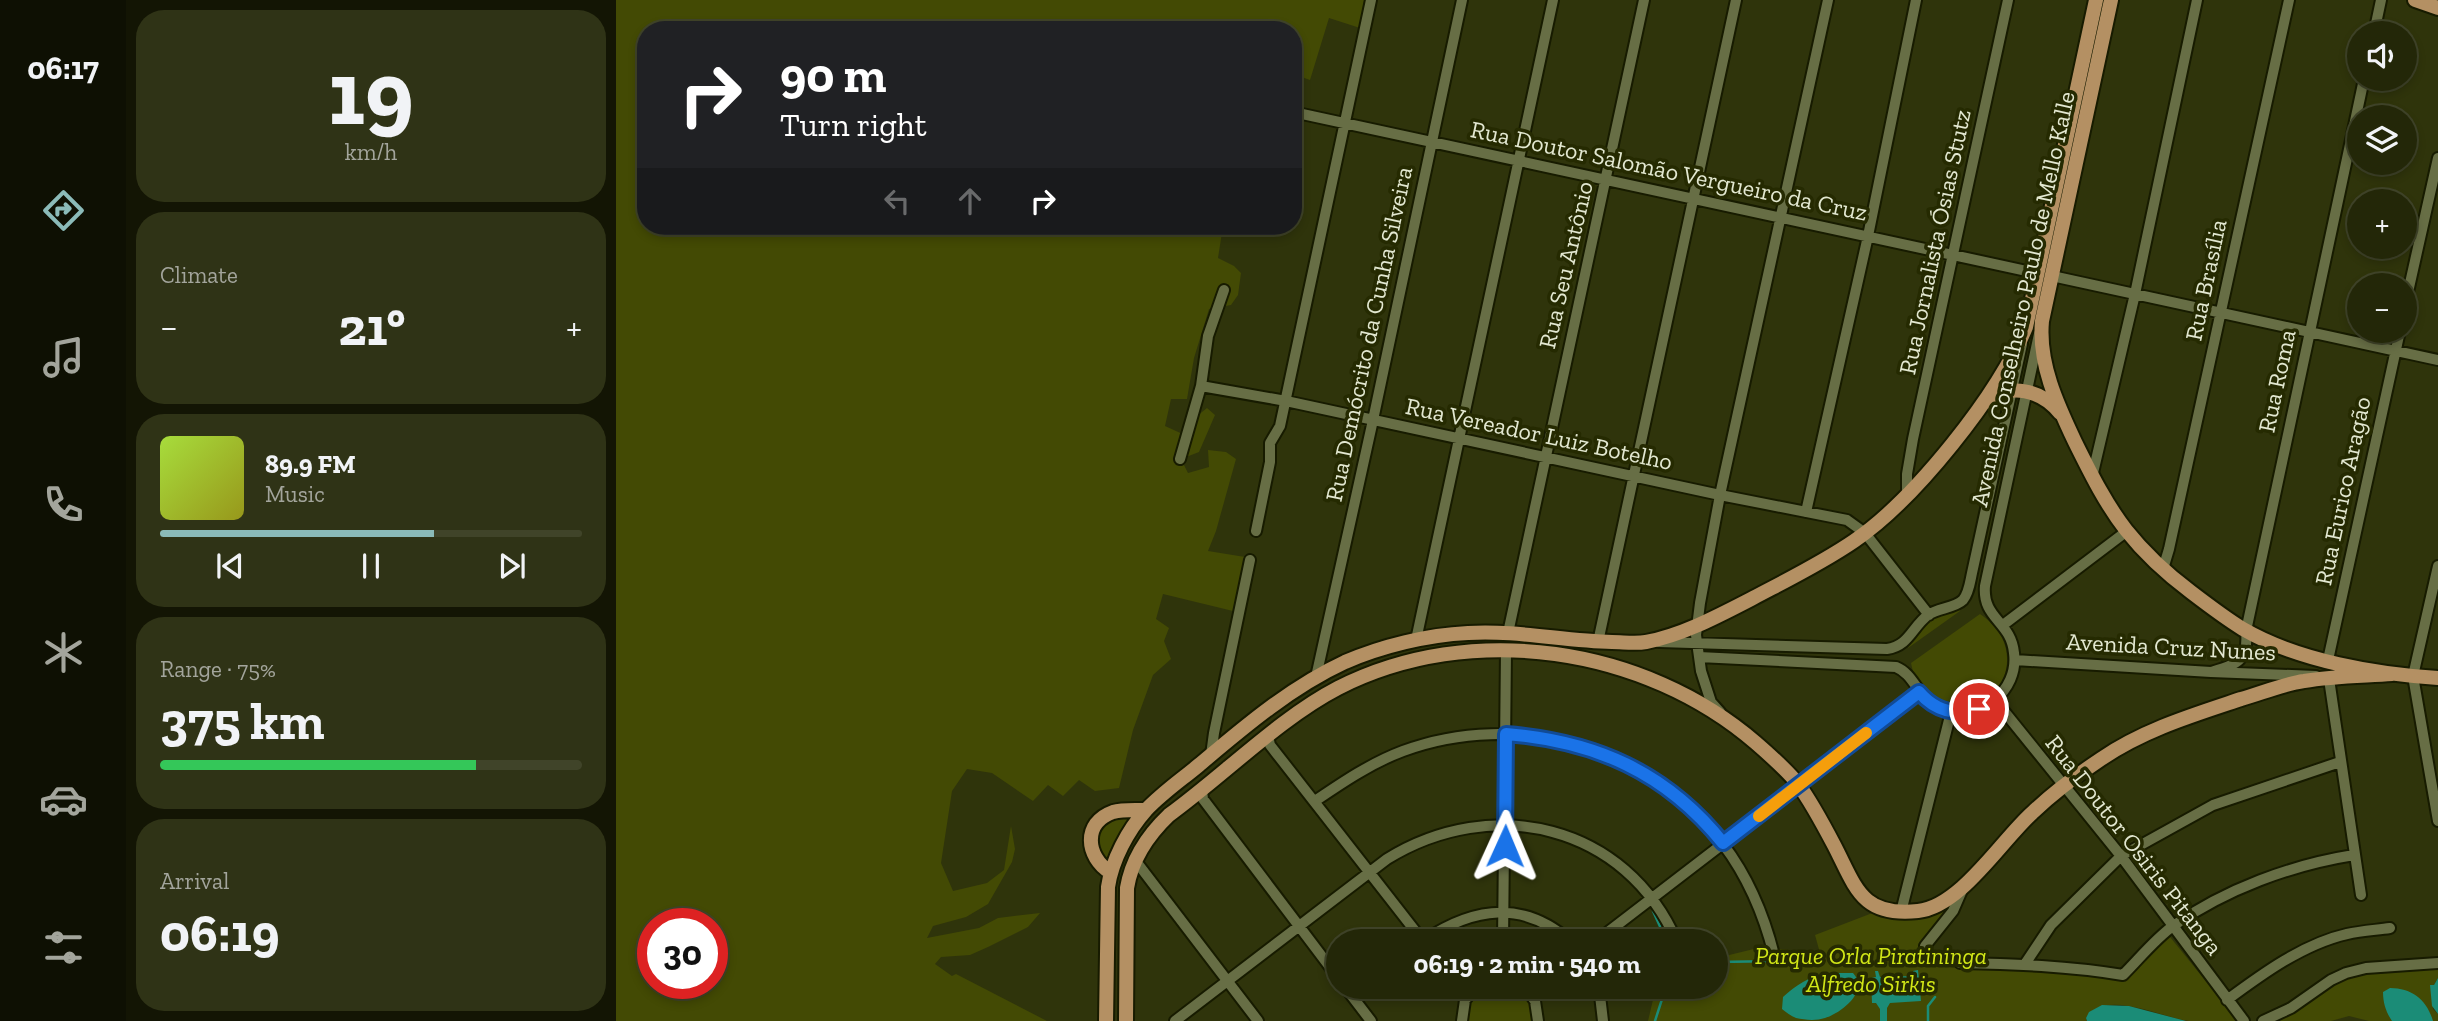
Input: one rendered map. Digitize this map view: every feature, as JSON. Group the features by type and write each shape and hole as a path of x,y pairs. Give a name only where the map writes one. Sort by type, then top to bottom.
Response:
{"main road":[{"name":"Avenida Conselheiro Paulo de Mello Kalle","path":"2026,327 2096,0"},
{"name":"Avenida Conselheiro Paulo de Mello Kalle","path":"2042,321 2110,0"},
{"path":"2415,0 2438,8"},
{"path":"2042,321 2040,335 2043,358 2063,418 2092,477 2127,531 2163,569 2246,631 2293,651 2392,674 2438,678"},
{"path":"1106,1021 1107,901 1110,872 1127,837 1146,810 1272,707 1316,677 1349,661 1416,640 1467,633 1508,633 1598,642 1646,642 1698,624 1808,568 1865,533 1907,494 1975,413 2007,366 2026,327"},
{"path":"1975,413 1993,396 2019,391 2046,399 2063,418"},
{"path":"1126,1021 1126,901 1130,870 1146,841 1160,823 1316,700 1378,671 1443,654 1506,651 1601,662 1671,687 1724,717 1773,758 1798,785 1820,820 1859,894 1883,909 1901,912 1929,909 1947,901 1963,888 2008,837 2063,786 2115,749 2166,725 2293,683 2392,674"},
{"path":"1110,872 1095,859 1092,852 1091,838 1097,823 1114,812 1146,810"},
{"path":"1110,872 1135,860"}],"street":[{"path":"1256,531 1270,443 1280,426 1286,401 1371,0"},
{"name":"Rua Demócrito da Cunha Silveira","path":"1316,677 1462,0"},
{"path":"1416,640 1553,0"},
{"name":"Rua Seu Antônio","path":"1508,633 1644,0"},
{"path":"1598,642 1736,0"},
{"path":"1724,717 1711,702 1699,657 1698,624 1720,495 1828,0"},
{"path":"1806,512 1868,236 1916,0"},
{"name":"Rua Jornalista Ósias Stutz","path":"1907,494 1907,474 1913,439 2008,0"},
{"path":"2092,477 2135,294 2197,0"},
{"name":"Rua Brasília","path":"2163,569 2289,0"},
{"path":"2377,21 2381,0"},
{"name":"Rua Roma","path":"2211,672 2236,664 2242,659 2246,645 2246,631 2308,332 2361,91"},
{"name":"Rua Doutor Salomão Vergueiro da Cruz","path":"1302,114 2036,273"},
{"path":"2412,273 2438,158"},
{"path":"2052,276 2438,360"},
{"path":"1180,459 1201,386 1208,336 1224,289"},
{"name":"Avenida Conselheiro Paulo de Mello Kalle","path":"1929,615 1961,602 1967,593 2019,391 2042,321"},
{"name":"Avenida Conselheiro Paulo de Mello Kalle","path":"2003,625 1987,608 1985,586 2019,391 2026,327"},
{"name":"Rua Eurico Aragão","path":"2328,660 2397,343"},
{"name":"Rua Vereador Luiz Botelho","path":"1201,386 1286,401 1847,520 1865,533"},
{"path":"1699,657 1892,667 1905,672 1919,692 1936,707 1951,712 1971,712 1995,700 2007,686 2015,660 2012,640 2003,625 2127,531"},
{"path":"1646,642 1887,649 1900,646 1929,615 1865,533"},
{"path":"1211,755 1250,560"},
{"path":"2438,566 2413,676 2438,821"},
{"path":"1503,929 1506,651"},
{"name":"Avenida Cruz Nunes","path":"2015,660 2211,672 2304,674 2327,679"},
{"path":"2327,679 2361,895"},
{"path":"1612,929 1919,692"},
{"name":"Rua Doutor Osiris Pitanga","path":"1995,700 2120,856 2242,1019"},
{"path":"1901,912 1951,712"},
{"path":"1315,801 1372,764 1437,741 1470,735 1506,734 1539,736 1572,743 1626,763 1674,794 1696,813 1723,843 1747,881 1759,907 1774,955"},
{"path":"1268,736 1270,745 1413,929"},
{"path":"2025,964 2051,925 2120,856 2213,805 2340,762"},
{"path":"1202,791 1203,799 1326,962"},
{"path":"1175,1021 1369,871 1404,848 1441,833 1480,825 1506,824 1540,829 1580,842 1618,865 1651,898 1669,929"},
{"path":"1960,963 2025,964 2123,975 2173,926 2216,901 2311,863 2354,855"},
{"path":"1135,860 1258,1021"},
{"path":"1926,946 1953,911 1963,888"},
{"path":"1444,929 1459,920 1503,912 1539,920 1552,929"},
{"path":"2227,1000 2272,968 2309,949 2348,934 2390,928"},
{"path":"2263,1021 2291,1008 2346,972 2438,963"},
{"path":"1354,999 1371,1021"},
{"path":"1462,1021 1465,999"},
{"path":"1535,999 1538,1021"},
{"path":"1600,999 1603,1021"}],"green space":[{"path":"616,0 1364,0 1360,28 1329,18 1310,80 1302,77 1302,21 637,21 637,235 1222,235 1218,258 1241,273 1238,295 1231,305 1209,309 1194,358 1187,399 1171,399 1165,426 1187,436 1197,416 1207,408 1215,415 1199,452 1181,459 1188,473 1209,467 1208,450 1226,452 1236,459 1208,551 1245,557 1233,611 1163,594 1156,619 1169,628 1164,641 1171,659 1153,675 1133,730 1119,788 1095,791 1079,780 1063,796 1048,785 1033,801 992,773 967,769 952,791 941,863 953,891 987,883 1004,870 1011,826 1015,849 1012,862 988,904 966,917 933,926 927,938 979,928 998,918 1040,913 1028,927 988,947 970,955 941,957 935,964 952,976 956,974 1047,1021 616,1021"},
{"path":"1959,609 1960,611 1908,648 1922,627 1943,614"},
{"path":"1980,614 1997,630 2006,648 2007,666 2001,683 1990,696 1975,705 1957,708 1938,702 1920,686 1911,663"},
{"path":"1126,817 1130,823 1111,861 1105,862 1095,839 1097,832 1113,818"},
{"name":"Parque Orla Piratininga Alfredo Sirkis","path":"1942,911 1947,914 1923,951 1922,958 1928,963 2123,975 2166,932 2238,1021 2189,1021 2134,1007 2106,1005 2095,1009 2086,1018 2087,1021 1648,1021 1653,999 1728,999 1728,955 1762,947 1820,953 1815,935 1875,912 1929,914"},
{"path":"2388,968 2438,970 2438,978 2434,985 2431,985 2433,1009 2438,1014 2438,1021 2369,1021 2349,1016 2331,1021 2273,1021 2335,981"},
{"path":"1528,999 1533,1021 1467,1021 1471,1000"}],"water":[{"path":"1918,970 1921,1001 1890,1003 1887,1008 1887,1021 1880,1021 1880,1009 1876,1003 1872,1003 1871,978 1876,977 1875,971 1878,971 1880,977 1913,976 1913,971"},
{"path":"1826,973 1853,973 1858,987 1856,994 1845,1006 1831,1015 1814,1020 1796,1018 1782,1009 1783,997 1808,979"},
{"path":"2438,978 2438,1014 2432,1006 2430,985 2434,985"},
{"path":"2390,988 2405,990 2423,1001 2433,1021 2392,1021 2383,996 2383,992"},
{"path":"2102,1005 2129,1006 2186,1021 2087,1021 2089,1012"}],"waterway":[{"path":"1653,911 1661,929"},
{"path":"1728,962 1779,961"},
{"path":"1928,1021 1928,1006 1935,997"},
{"path":"1655,1021 1662,999"}],"slow traffic":[{"path":"1759,816 1866,733"}],"route":[{"path":"1505,846 1506,734 1539,736 1572,743 1626,763 1674,794 1696,813 1723,843 1919,692 1936,707 1951,712 1971,712 1979,709"}]}
